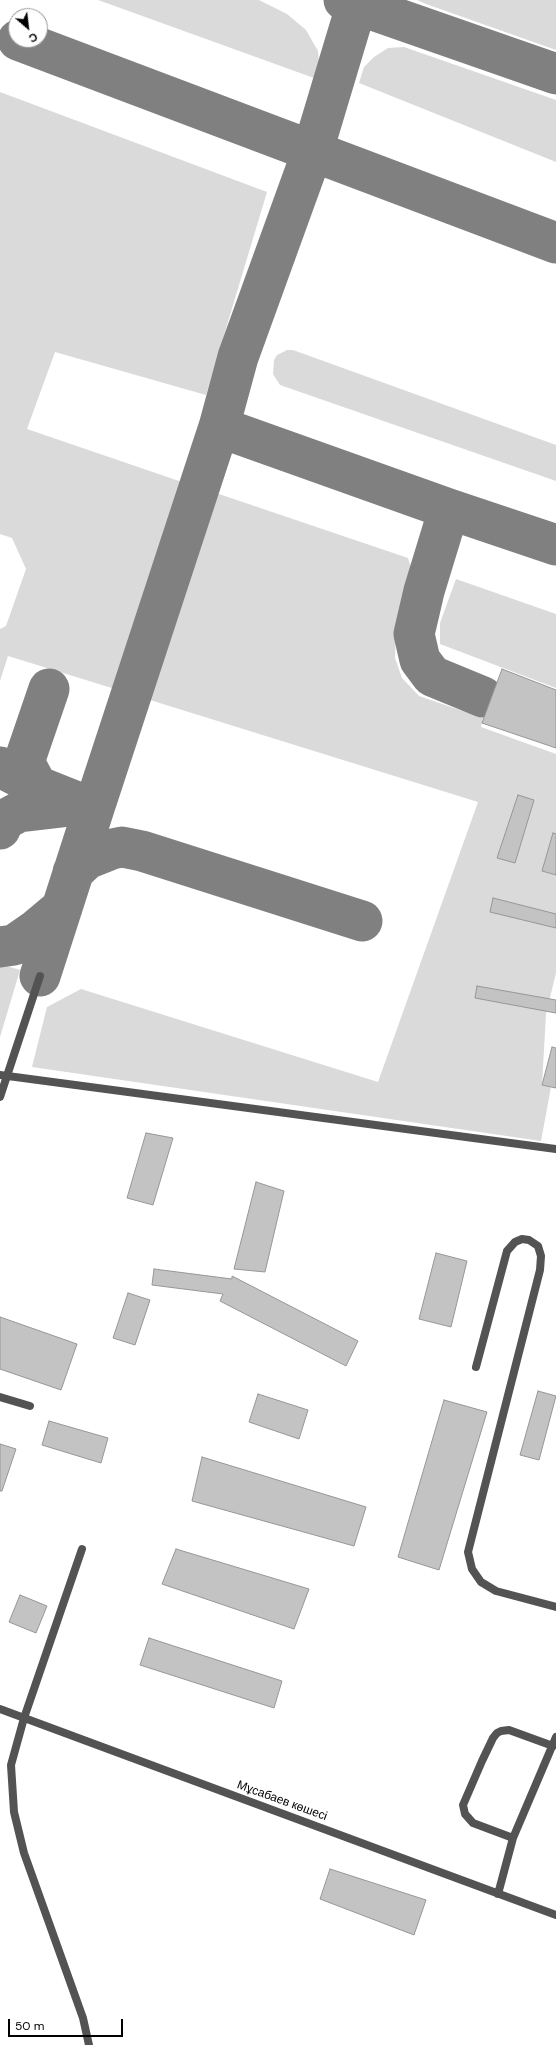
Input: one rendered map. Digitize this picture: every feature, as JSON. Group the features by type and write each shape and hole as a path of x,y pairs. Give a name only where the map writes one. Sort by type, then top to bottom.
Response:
{"lane":[{"path":"0,1097 3,1075 40,976"},
{"path":"3,1075 556,1148"},
{"path":"476,1367 507,1251 514,1242 522,1239 529,1240 538,1246 541,1256 540,1270 468,1552 472,1569 481,1582 496,1591 556,1607"},
{"path":"0,1397 30,1406"},
{"path":"82,1549 24,1718 11,1765 14,1812 24,1853 83,2018 89,2045"},
{"name":"Мұсабаев көшесі","path":"0,1709 556,1915"},
{"path":"513,1838 473,1823 465,1814 463,1805 482,1761 497,1733 509,1730 552,1746"},
{"path":"498,1894 513,1838 556,1738"}],"shaded area":[{"path":"98,0 259,0 287,14 306,30 318,51 319,64 314,78"},
{"path":"417,0 556,0 556,50 426,4"},
{"path":"404,47 556,100 556,162 359,83 364,67 374,57 388,48"},
{"path":"0,92 267,192 206,395 55,352 27,429 182,482 115,689 8,656 0,681 0,629 6,626 26,569 12,538 0,534"},
{"path":"287,350 293,350 556,445 556,481 280,385 273,374 274,360 277,355"},
{"path":"216,493 408,558 412,571 396,629 395,658 402,678 419,696 483,718 481,727 556,754 556,973 546,1014 542,1085 551,1087 541,1141 32,1067 47,1007 81,989 378,1082 478,802 150,700"},
{"path":"456,579 556,614 556,688 440,644 440,623"},
{"path":"0,964 20,970 0,1037"}],"building":[{"path":"502,669 556,690 556,748 482,723"},
{"path":"518,795 534,800 515,863 497,858"},
{"path":"553,833 556,834 556,875 542,871"},
{"path":"493,898 556,914 556,928 490,912"},
{"path":"477,986 556,1000 556,1013 475,998"},
{"path":"552,1047 556,1048 556,1088 542,1085"},
{"path":"146,1133 173,1138 153,1205 127,1198"},
{"path":"256,1182 284,1191 265,1272 234,1269"},
{"path":"436,1253 467,1261 451,1327 419,1319"},
{"path":"154,1269 232,1279 232,1276 358,1341 346,1366 220,1301 223,1294 152,1285"},
{"path":"128,1293 150,1300 135,1345 113,1338"},
{"path":"0,1317 77,1344 61,1390 0,1369"},
{"path":"538,1391 556,1396 539,1460 520,1455"},
{"path":"258,1394 308,1410 299,1439 249,1422"},
{"path":"444,1400 487,1412 439,1570 398,1557"},
{"path":"49,1421 108,1438 101,1463 42,1445"},
{"path":"0,1444 16,1449 2,1491 0,1491"},
{"path":"202,1457 366,1507 354,1546 192,1501"},
{"path":"176,1549 309,1589 294,1629 162,1584"},
{"path":"20,1595 47,1606 36,1633 9,1622"},
{"path":"149,1638 282,1681 274,1708 140,1665"},
{"path":"330,1869 426,1900 414,1935 320,1899"}],"taxiway":[{"path":"344,0 556,74"},
{"path":"96,802 219,427 238,357 313,150 358,0"},
{"path":"39,48 556,243"},
{"path":"219,427 449,509 556,545"},
{"path":"449,509 424,591 414,634 420,660 432,676 483,697"},
{"path":"37,786 24,762 49,689"},
{"path":"0,767 37,786 82,804 96,802 40,976"},
{"path":"0,829 4,820 19,812 79,805"},
{"path":"73,872 87,859 112,849 122,847 142,851 362,921"},
{"path":"0,947 14,945 37,929 62,908"}]}
